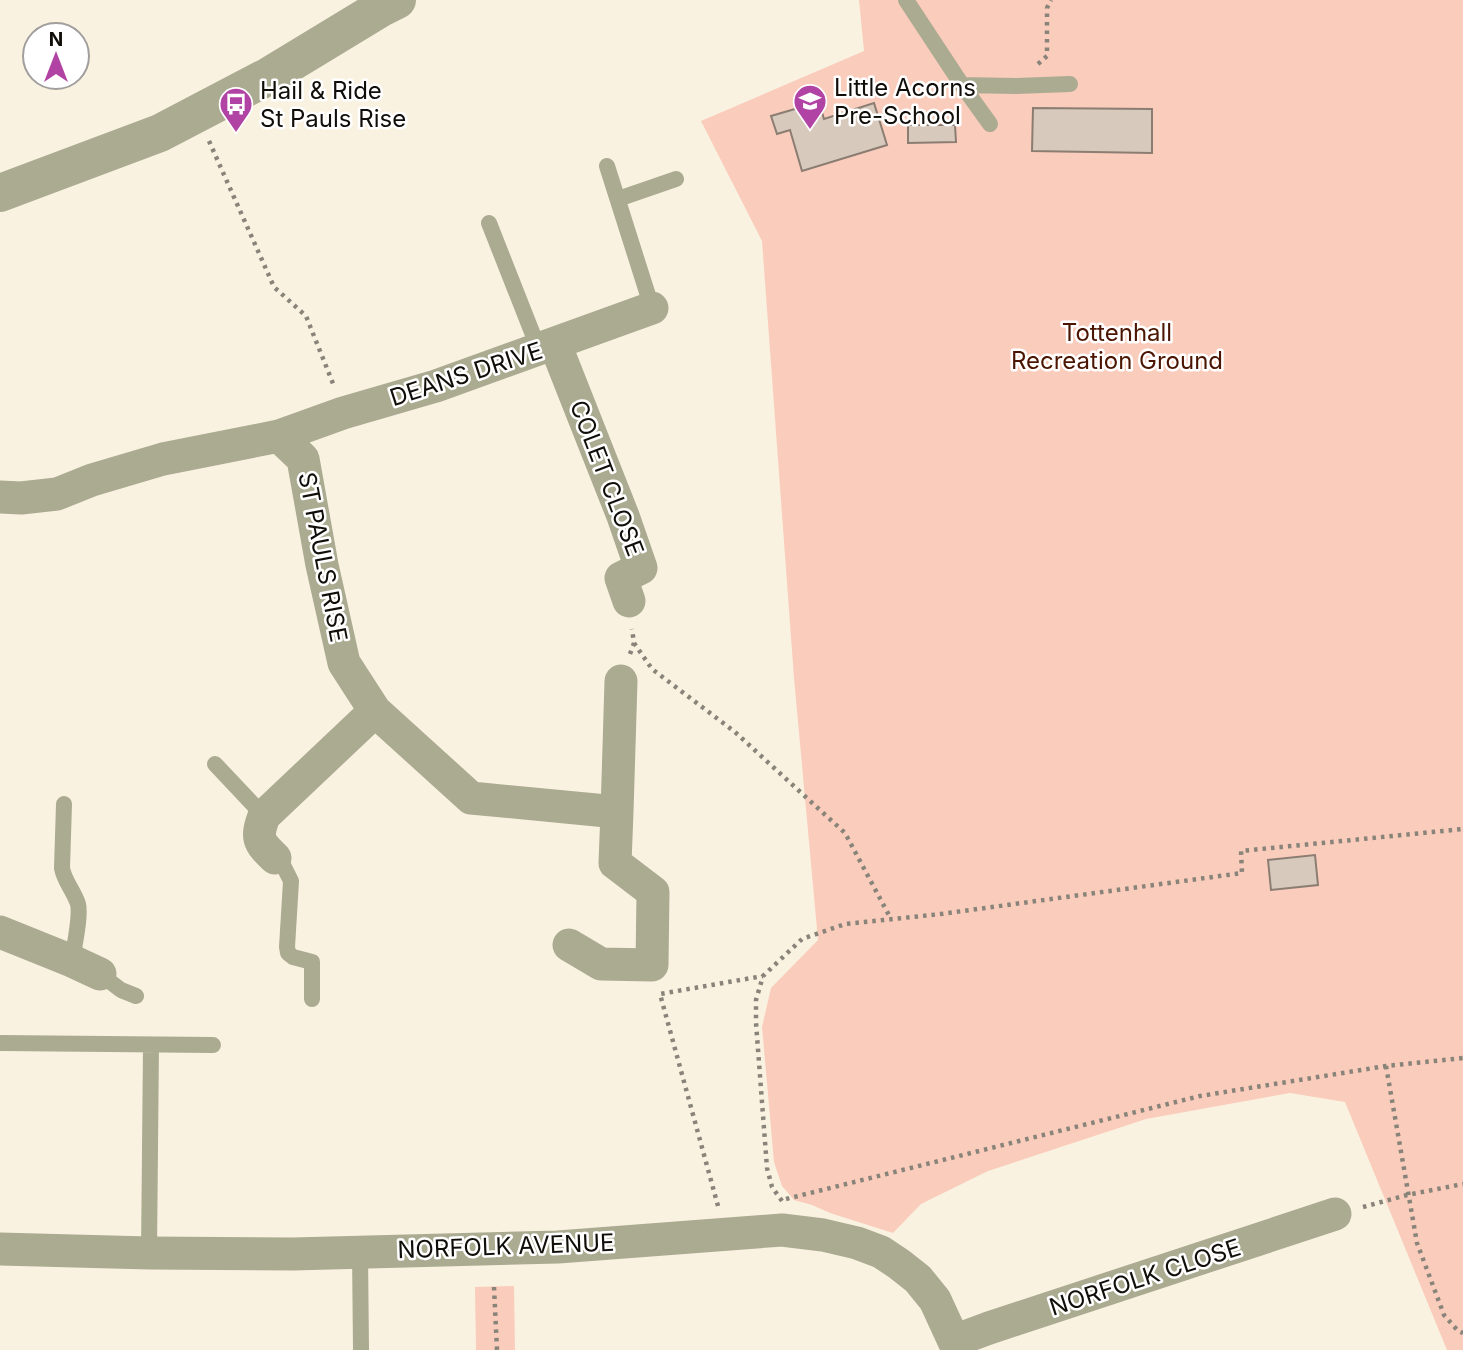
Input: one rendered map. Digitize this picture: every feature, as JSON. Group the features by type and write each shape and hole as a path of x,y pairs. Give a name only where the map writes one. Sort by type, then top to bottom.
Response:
{"street":[{"path":"0,192 160,133 269,76 397,0"},
{"name":"DEANS DRIVE","path":"279,436 343,413 436,386 652,309"},
{"name":"COLET CLOSE","path":"547,347 623,516 641,568 621,578 629,601"},
{"path":"0,496 21,498 57,494 92,480 163,459 279,436"},
{"name":"ST PAULS RISE","path":"279,436 303,459 322,565 344,663 375,711 471,798 617,812"},
{"path":"569,945 601,964 652,965 653,891 615,863 621,681"},
{"path":"275,858 261,845 259,830 264,816 375,711"},
{"path":"0,932 86,967"},
{"name":"NORFOLK CLOSE","path":"956,1345 1002,1324 1335,1214"},
{"name":"NORFOLK AVENUE","path":"0,1249 293,1254 558,1247 725,1234 782,1215 823,1236 857,1243 881,1252 900,1264 918,1279 935,1300 956,1345"}],"lane":[{"path":"906,0 990,124"},
{"path":"962,85 1070,84"},
{"path":"607,166 652,309"},
{"path":"618,199 676,179"},
{"path":"489,223 547,347"},
{"path":"215,764 264,816"},
{"path":"64,804 63,877 74,893 79,908 86,967 121,990 136,996"},
{"path":"275,858 284,867 291,881 286,947 293,957 312,962 312,999"},
{"path":"0,1043 213,1045"},
{"path":"149,1253 151,1045"},
{"path":"360,1252 361,1350"}],"path":[{"path":"1031,72 1047,56 1047,8 1051,0"},
{"path":"197,115 274,287 306,316 343,413"},
{"path":"621,681 634,643 629,601"},
{"path":"634,643 652,669 735,732 845,833 891,919"},
{"path":"1463,829 1241,851 1242,873 955,912 845,924 802,939 763,976 756,1000 768,1168 782,1215 1200,1096 1386,1066 1463,1058"},
{"path":"725,1234 660,994 763,976"},
{"path":"1386,1066 1417,1243 1444,1315 1463,1333"},
{"path":"1335,1214 1463,1184"},
{"path":"494,1287 497,1350"}],"green space":[{"name":"Tottenhall Recreation Ground","path":"859,0 1463,0 1463,1350 1447,1350 1345,1102 1290,1093 1146,1119 988,1171 921,1204 893,1233 794,1200 782,1186 774,1162 762,1027 771,988 818,940 794,678 762,241 701,121 864,51"},
{"path":"514,1286 515,1350 476,1350 475,1287"}],"building":[{"path":"819,102 824,119 874,103 887,145 802,171 790,130 777,134 771,116"},
{"path":"1033,108 1152,109 1152,153 1032,151"},
{"path":"908,125 955,125 956,142 908,143"},
{"path":"1315,855 1318,885 1271,890 1268,860"}],"place":[{"name":"Little Acorns Pre-School","path":"810,131"},
{"name":"Hail & Ride St Pauls Rise","path":"236,134"}]}
